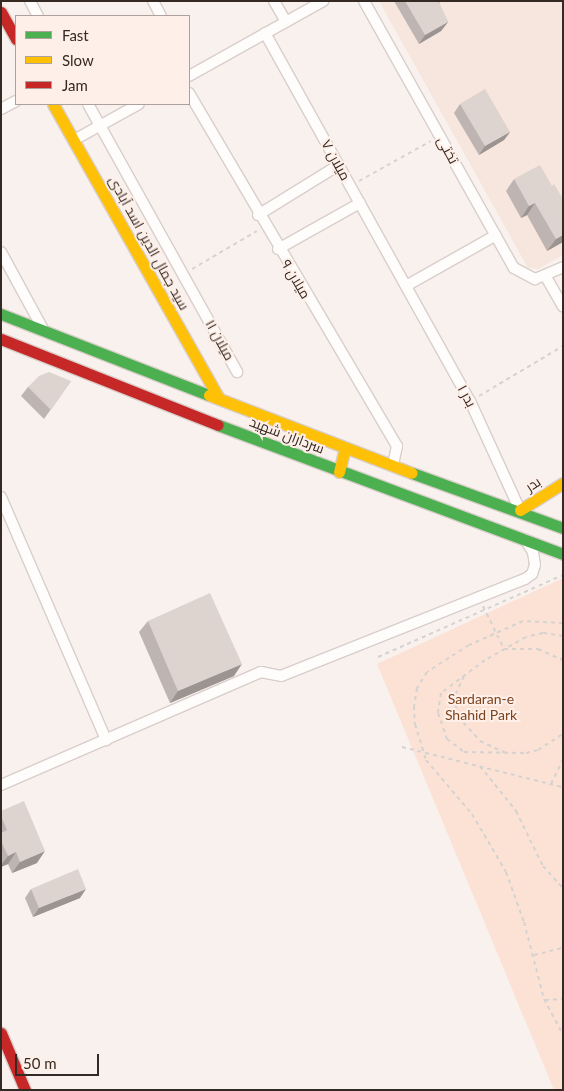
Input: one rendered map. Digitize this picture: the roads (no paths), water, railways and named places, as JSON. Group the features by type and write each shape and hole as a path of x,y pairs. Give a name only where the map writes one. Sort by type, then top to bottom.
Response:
{"street":[{"path":"30,1 37,15"},
{"path":"153,1 160,15"},
{"path":"274,1 286,22"},
{"path":"190,72 323,1"},
{"name":"تختی","path":"364,1 514,268 535,280 546,277"},
{"path":"1,12 15,37"},
{"name":"میلان ۷","path":"265,33 406,286"},
{"name":"میلان ۹","path":"190,94 265,227 397,446 393,465"},
{"path":"1,109 15,102"},
{"name":"سید جمال الدین اسد آبادی","path":"54,105 218,397"},
{"name":"میلان ۱۱","path":"89,105 238,372"},
{"path":"74,140 137,105"},
{"path":"258,215 340,166"},
{"path":"278,249 360,203"},
{"path":"406,286 496,235"},
{"path":"1,252 44,331"},
{"path":"563,267 546,277 563,306"},
{"name":"بدر ۱","path":"406,286 470,401 520,510"},
{"name":"سرداران شهید","path":"1,314 345,448 520,510 563,528"},
{"name":"سرداران شهید","path":"1,340 339,472 563,554"},
{"path":"339,472 345,448"},
{"name":"بدر","path":"520,510 563,483"},
{"path":"1,497 106,740"},
{"path":"1,785 262,672 281,676 532,574 533,552 525,540"},
{"path":"1,1033 25,1090"}],"park label":[{"name":"Sardaran-e Shahid Park","path":"481,708"}]}
